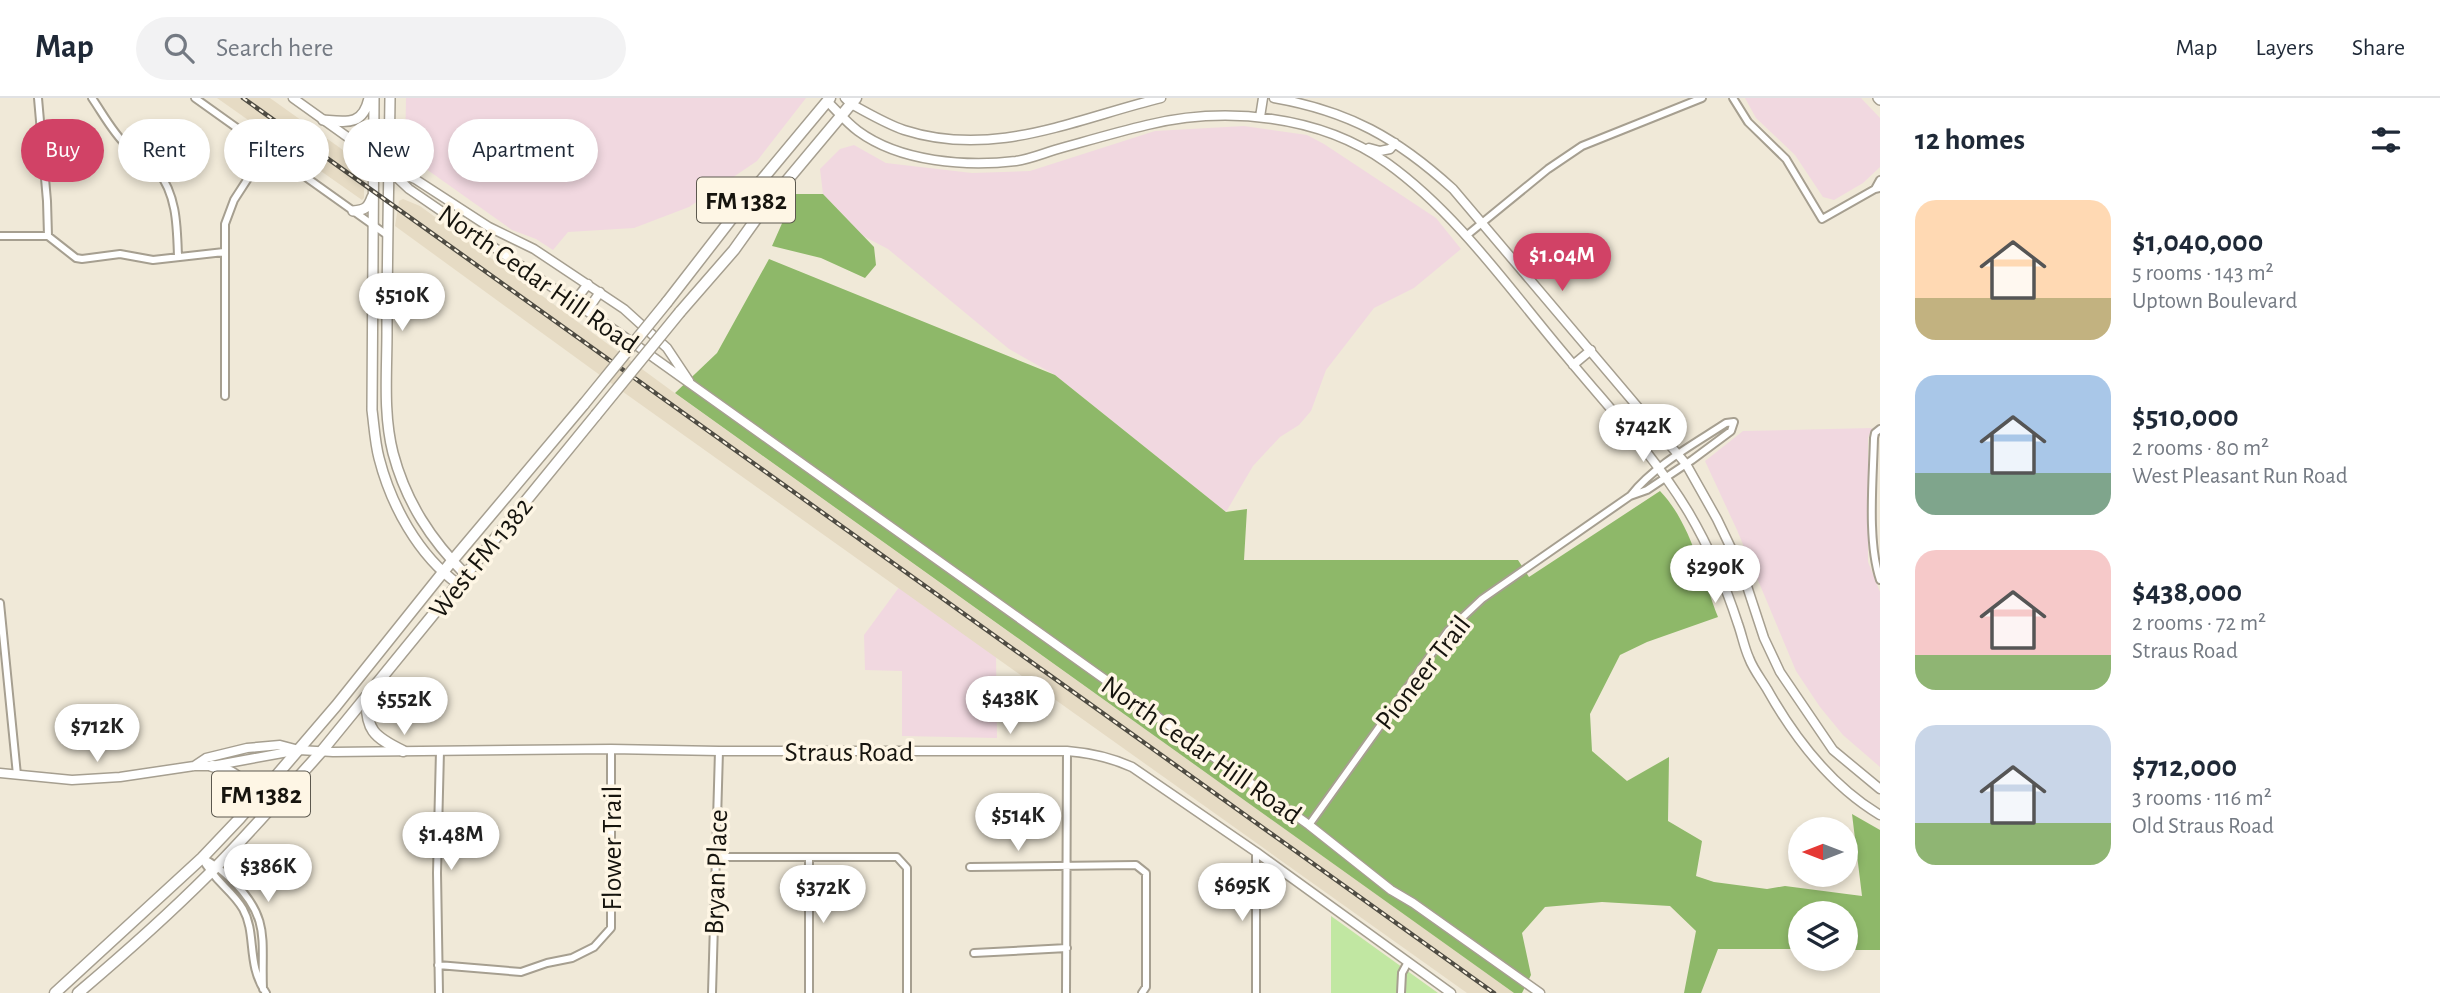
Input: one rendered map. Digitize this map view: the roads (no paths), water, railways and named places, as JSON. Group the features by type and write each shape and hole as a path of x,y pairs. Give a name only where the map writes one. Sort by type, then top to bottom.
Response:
{"main road":[{"path":"329,120 347,122 357,119 364,114 371,98"},
{"path":"371,98 372,119"},
{"path":"390,98 390,119"},
{"name":"West FM 1382","path":"55,993 202,858 299,750 584,404 828,100"},
{"name":"West FM 1382","path":"78,993 143,937 213,870 321,752 680,312 734,250 764,208 842,116 851,100"},
{"path":"374,182 372,410 379,457 396,505 418,544 443,573 458,584"},
{"path":"389,182 387,409 393,452 408,496 418,515 452,561 466,575"},
{"path":"354,211 364,210 369,206 374,192"},
{"path":"367,695 366,713 370,728 382,741 403,751"},
{"path":"212,766 231,770 244,785 245,803 240,818"}],"street":[{"path":"37,98 48,236"},
{"path":"92,98 127,145 156,168 166,184 177,224 178,257"},
{"path":"195,98 225,119"},
{"name":"North Cedar Hill Road","path":"293,98 323,119"},
{"path":"851,100 900,129 954,140 1036,134 1161,98"},
{"path":"1260,117 1263,98"},
{"path":"1274,98 1321,108 1353,119 1422,160 1453,189 1686,464 1742,570 1764,638 1780,672 1833,750 1880,789"},
{"path":"1466,236 1581,145 1702,98"},
{"path":"1733,98 1748,122 1786,159 1822,219 1877,188 1880,180"},
{"path":"828,100 842,116 867,136 901,151 930,158 978,163 1019,160 1151,124 1223,116 1260,117 1296,124 1380,151 1390,149 1395,143"},
{"path":"1350,140 1386,162 1420,189 1466,236 1659,469 1690,515 1717,571 1738,623 1749,660 1786,723 1820,767 1866,807 1880,815"},
{"path":"225,396 225,224 234,200 246,182"},
{"path":"313,182 387,235"},
{"name":"North Cedar Hill Road","path":"402,182 1309,825 1391,890 1540,993"},
{"name":"North Cedar Hill Road","path":"420,182 489,227 534,248 624,309 667,348 691,385"},
{"path":"0,236 48,236 76,258 120,254 153,260 224,252"},
{"path":"574,302 588,284"},
{"path":"587,311 600,292"},
{"path":"1573,365 1591,350"},
{"name":"Pioneer Trail","path":"1309,825 1448,631 1462,616 1482,599 1630,496 1647,490 1686,464 1731,431 1734,422 1726,423 1678,455 1641,482 1630,496"},
{"path":"1877,431 1874,556 1880,580"},
{"path":"0,603 17,775"},
{"path":"194,766 206,758 247,748 280,745 299,750"},
{"name":"Flower Trail","path":"438,965 521,972 572,958 594,947 611,928 611,749"},
{"path":"0,773 79,780 131,776 194,766 212,766 299,750"},
{"name":"Straus Road","path":"299,750 1067,751 1110,757 1132,767 1256,852 1451,993"},
{"path":"439,993 440,751"},
{"name":"Bryan Place","path":"712,993 719,751"},
{"path":"1066,993 1067,751"},
{"path":"1256,852 1256,993"},
{"path":"714,856 897,858 907,868 907,993"},
{"path":"809,857 809,993"},
{"path":"202,858 243,909 249,928 253,962 265,991"},
{"path":"970,867 1136,865 1146,873 1146,987 1142,993"},
{"path":"213,870 246,894 258,916 263,941 265,991"},
{"path":"974,953 1067,948"},
{"path":"1401,993 1402,973 1408,962"}],"railway":[{"path":"243,98 1494,993"}]}
